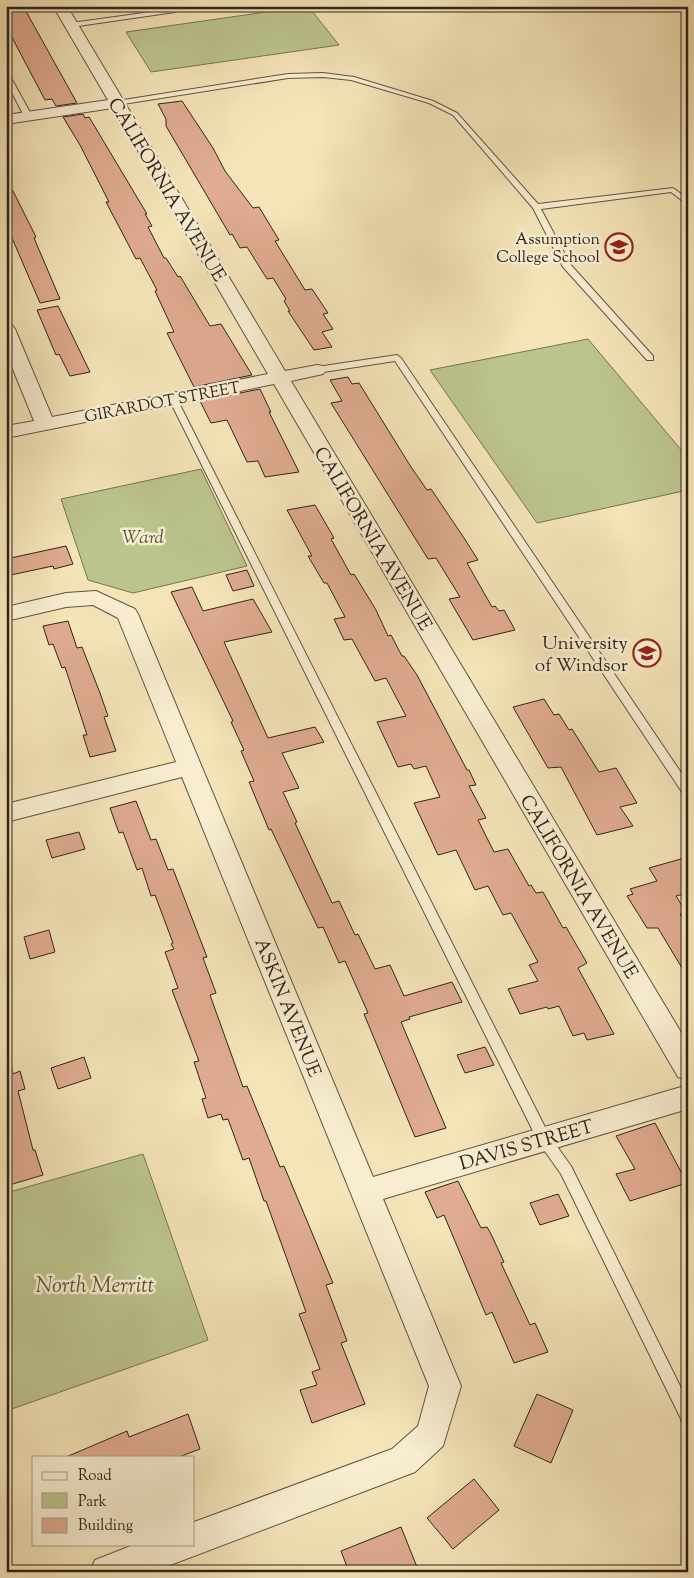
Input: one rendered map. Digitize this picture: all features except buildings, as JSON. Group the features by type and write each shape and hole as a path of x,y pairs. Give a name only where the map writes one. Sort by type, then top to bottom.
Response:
{"street":[{"name":"CALIFORNIA AVENUE","path":"60,6 688,1069"},
{"path":"6,120 118,103"},
{"path":"6,329 45,424"},
{"name":"GIRARDOT STREET","path":"6,432 317,370"},
{"name":"ASKIN AVENUE","path":"6,614 66,600 96,598 127,614 445,1386 432,1435 403,1461 195,1539"},
{"path":"6,813 190,767"},
{"name":"DAVIS STREET","path":"365,1192 688,1097"},
{"path":"107,1572 176,1546"}],"lane":[{"path":"71,25 173,11"},
{"path":"6,74 28,116"},
{"path":"118,103 288,76 323,74 352,78 431,102 455,114 536,207 566,265 650,358"},
{"path":"536,207 674,190 688,203"},
{"path":"317,370 397,358 688,792"},
{"path":"173,399 544,1139 566,1170 688,1418"}],"green space":[{"path":"308,6 339,45 151,72 126,32"},
{"path":"588,339 688,458 688,490 537,523 430,370"},
{"name":"Ward","path":"201,469 247,566 133,593 88,580 61,499"},
{"name":"North Merritt","path":"143,1154 208,1340 6,1411 6,1193"}],"place":[{"name":"Assumption College School","path":"619,247"},
{"name":"University of Windsor","path":"647,653"}]}
